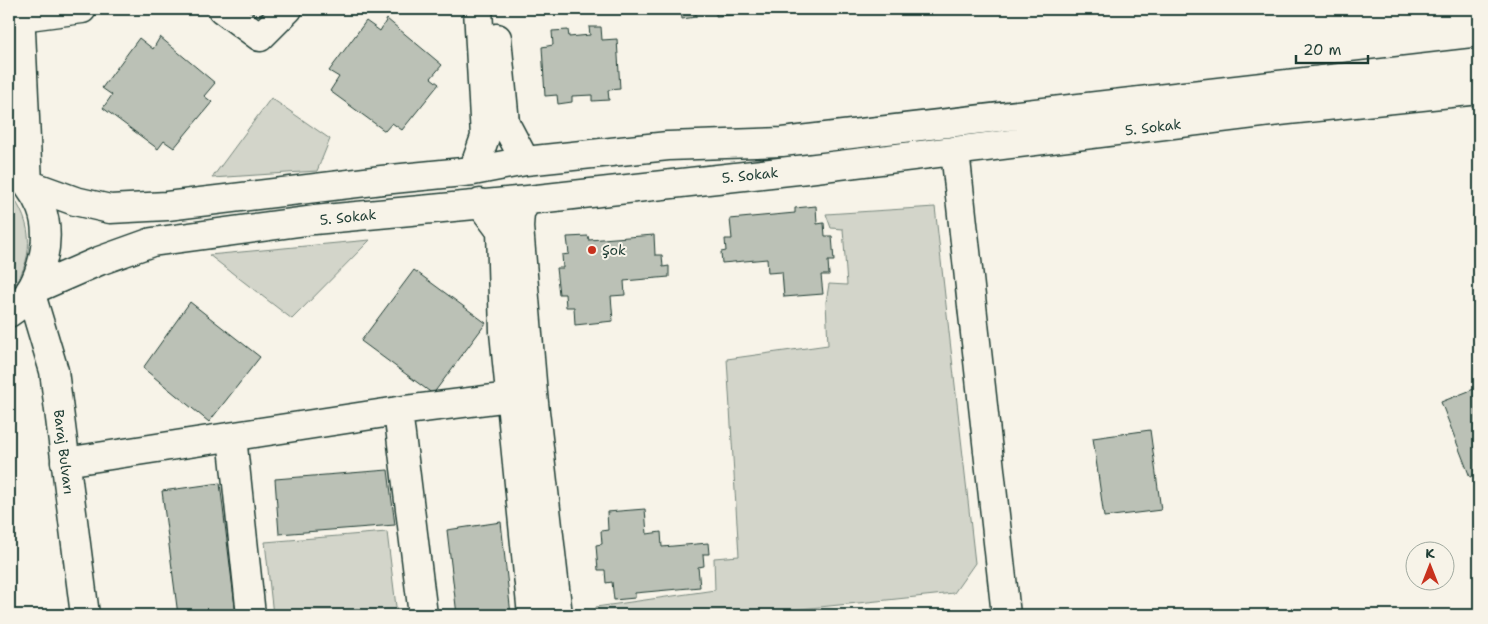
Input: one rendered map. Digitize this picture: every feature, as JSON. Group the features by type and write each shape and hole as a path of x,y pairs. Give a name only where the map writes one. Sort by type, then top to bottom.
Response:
{"street":[{"path":"28,184 20,13 82,9"},
{"path":"222,9 260,36 288,9"},
{"path":"473,171 485,137 478,9"},
{"path":"495,9 505,123 525,161"},
{"name":"5. Sokak","path":"28,184 75,201 110,209 167,206 473,171 525,161 668,146 782,142 1479,62"},
{"name":"5. Sokak","path":"30,291 99,261 152,242 314,220 528,200 1279,111 1479,90"},
{"path":"954,151 1006,615"},
{"path":"9,164 28,184 41,209 46,237 42,266 30,291 13,311 9,313"},
{"path":"528,200 520,212 520,227 533,394 558,615"},
{"path":"480,203 500,231 504,332 532,615"},
{"name":"Baraj Bulvarı","path":"30,291 54,371 85,615"},
{"path":"66,462 398,411 510,397"},
{"path":"398,411 423,615"},
{"path":"232,437 251,615"}],"shaded area":[{"path":"271,98 330,139 317,171 212,178"},
{"path":"9,192 18,204 24,217 28,242 24,268 18,281 9,293"},
{"path":"935,207 975,563 954,593 743,615 595,615 596,607 715,590 714,558 739,556 727,359 828,345 826,302 829,284 847,285 843,229 831,228 826,214"},
{"path":"370,240 292,319 209,255"},
{"path":"387,532 397,615 273,615 265,542"}],"building":[{"path":"669,9 732,9 733,15 716,16 716,10 696,11 696,17 682,19 681,10 669,11"},
{"path":"387,19 442,65 431,78 439,84 402,130 392,123 385,131 330,91 339,77 329,71 366,21 380,31"},
{"path":"589,27 601,27 602,40 617,39 620,89 608,90 609,100 592,101 592,95 572,96 572,102 558,104 557,95 545,96 542,47 553,45 552,31 568,30 569,37 590,35"},
{"path":"160,37 215,83 204,96 212,102 174,148 164,141 158,149 103,108 112,95 102,88 139,38 153,49"},
{"path":"816,206 817,224 824,223 825,236 832,236 834,261 828,261 829,275 821,275 823,294 784,297 782,272 768,273 767,259 722,263 721,252 726,251 725,239 732,239 730,219 795,213 795,208"},
{"path":"654,235 655,255 662,255 663,267 669,266 669,277 624,281 625,295 611,296 613,321 575,325 574,307 566,307 565,294 559,294 556,268 563,268 562,255 569,254 567,237 588,236 589,240"},
{"path":"414,270 486,323 433,394 361,341"},
{"path":"190,302 260,357 209,422 143,368"},
{"path":"1479,387 1479,473 1470,477 1441,402"},
{"path":"1150,430 1161,510 1104,517 1093,438"},
{"path":"388,470 395,525 279,534 275,479"},
{"path":"220,483 236,615 178,615 162,491"},
{"path":"645,509 647,534 661,532 662,547 708,543 709,554 703,554 704,566 698,567 700,587 635,593 635,598 614,600 612,582 606,583 605,570 598,570 596,545 602,544 601,531 608,530 607,512"},
{"path":"501,522 511,615 457,615 447,530"}],"place":[{"name":"Şok","path":"592,250"}]}
